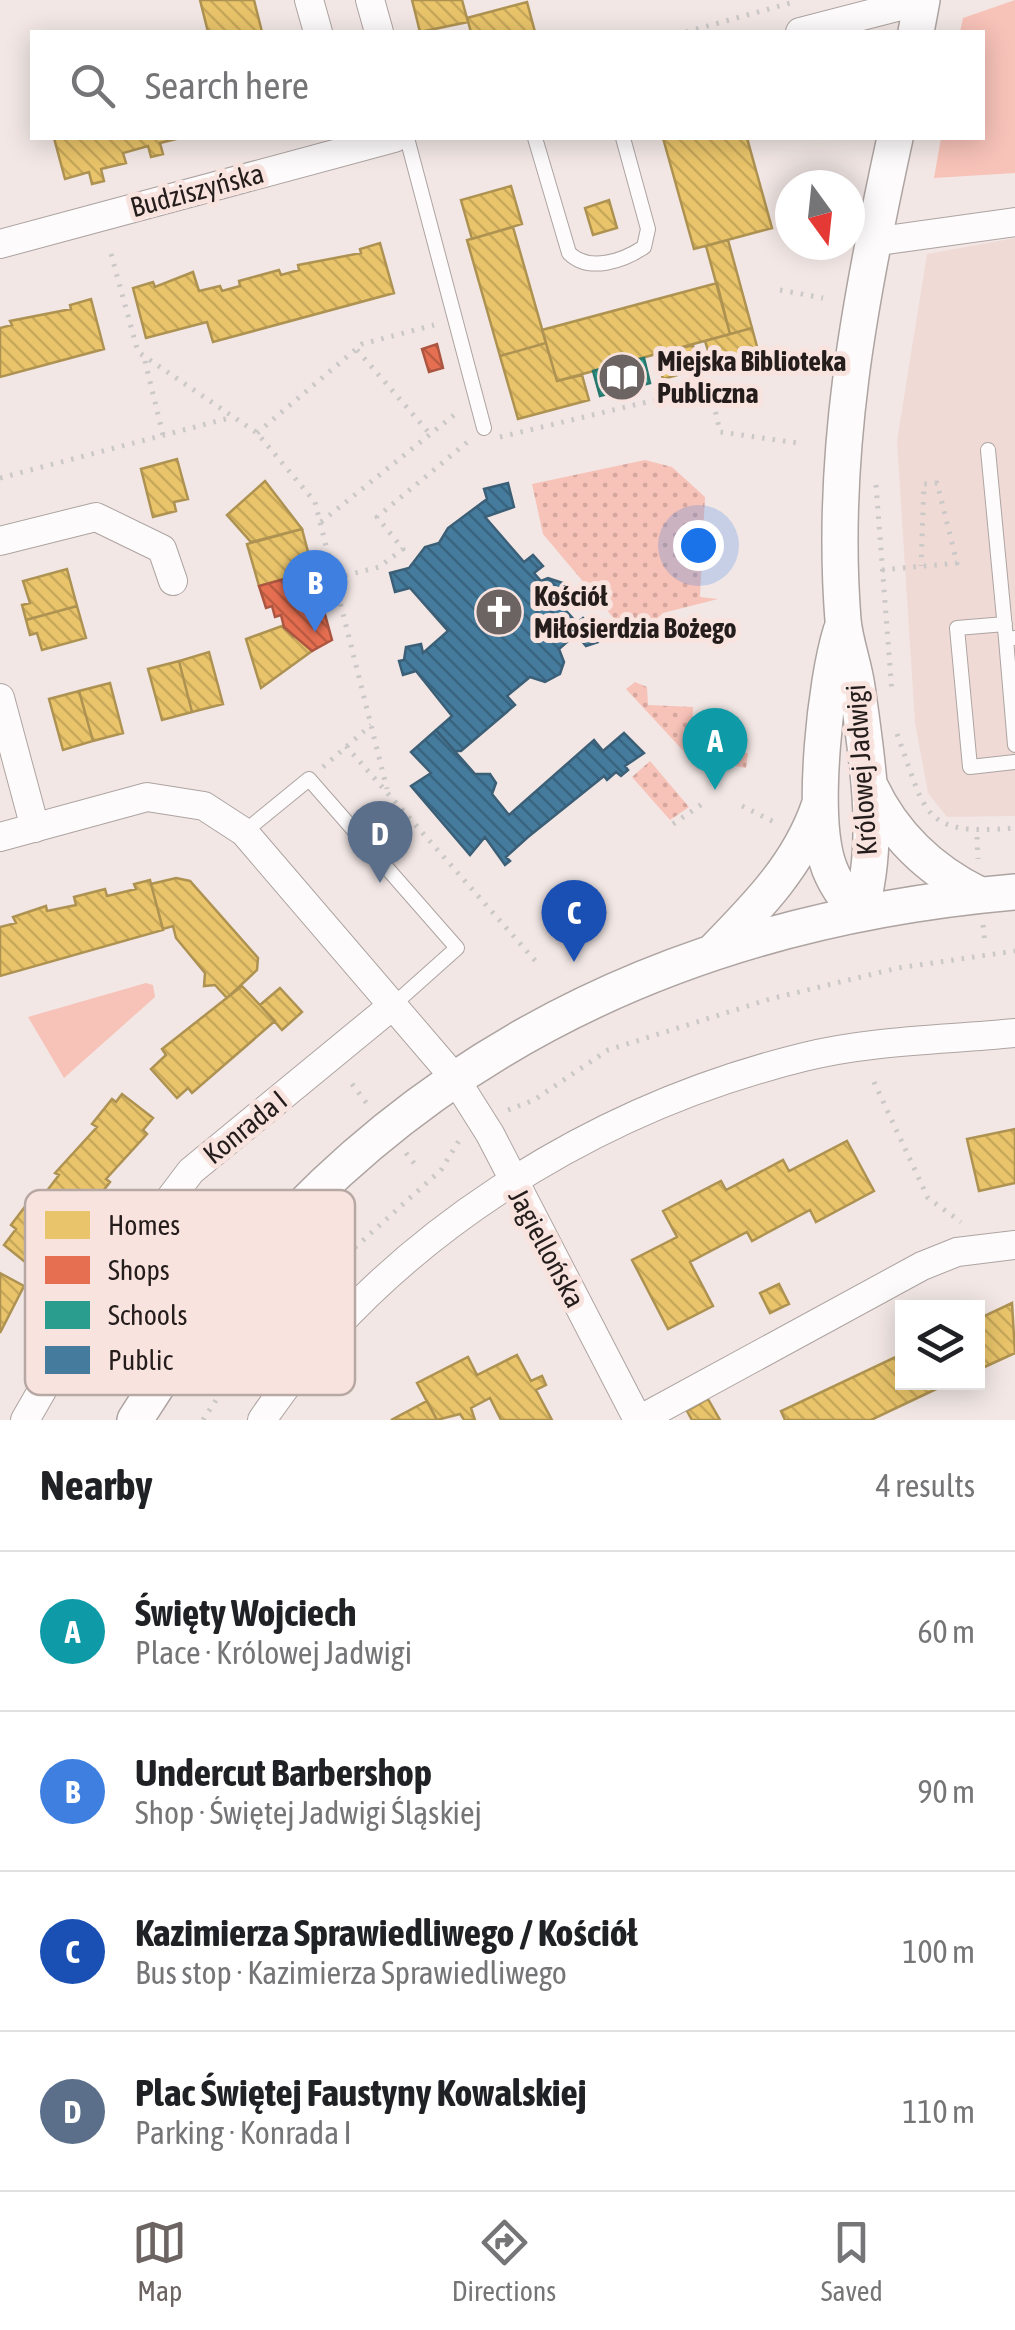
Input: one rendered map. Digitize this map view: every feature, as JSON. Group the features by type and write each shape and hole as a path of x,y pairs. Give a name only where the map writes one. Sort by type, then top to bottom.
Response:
{"street":[{"path":"309,0 317,30"},
{"path":"370,0 378,30"},
{"path":"804,30 841,11 923,0 916,30"},
{"name":"Budziszyńska","path":"0,244 346,143 375,140"},
{"name":"Królowej Jadwigi","path":"859,914 869,869 866,776 857,688 843,624 840,446 847,381 895,140"},
{"path":"872,242 1015,222"},
{"path":"0,541 96,517 162,549 173,581"},
{"name":"Królowej Jadwigi","path":"843,624 830,674 822,797 826,860 859,914"},
{"path":"0,698 35,828"},
{"path":"866,776 886,814 909,845 930,864 998,893"},
{"path":"712,953 777,882 808,835 822,797"},
{"path":"0,837 147,798 204,806 244,832 454,1077"},
{"path":"317,1190 454,1077 593,997 712,953 859,914 998,893"},
{"name":"Konrada I","path":"176,1190 190,1172 392,1006"},
{"path":"355,1307 434,1237 513,1182 634,1117 751,1071 809,1056 1015,1033"},
{"name":"Jagiellońska","path":"454,1077 490,1134 638,1420"},
{"path":"638,1420 922,1266 957,1252 1015,1244"},
{"name":"Konrada I","path":"26,1420 40,1395"},
{"path":"135,1420 151,1395"},
{"path":"262,1420 279,1395"}],"lane":[{"path":"408,140 484,428"},
{"path":"536,140 569,254 578,262 593,265 633,254 644,246 648,229 624,140"},
{"path":"988,450 1009,634 1015,745"},
{"path":"1009,634 956,628 970,766 1015,762"},
{"path":"244,832 309,779 458,948 392,1006"}],"path":[{"path":"693,30 801,0"},
{"path":"111,254 138,352 258,433 315,502 387,789"},
{"path":"780,290 824,298"},
{"path":"258,433 356,349 456,320"},
{"path":"356,349 430,434"},
{"path":"144,358 164,435"},
{"path":"335,578 379,567 403,550 377,517 484,428 504,440 710,387 720,432 798,444"},
{"path":"321,522 476,398"},
{"path":"0,478 233,417"},
{"path":"875,476 894,708"},
{"path":"881,570 921,566 957,562 937,483 924,484 921,566"},
{"path":"309,779 371,725"},
{"path":"896,727 922,800 936,819 959,831 1015,828"},
{"path":"346,746 539,965"},
{"path":"673,824 705,802"},
{"path":"742,806 778,825"},
{"path":"973,956 1015,952"},
{"path":"874,1082 928,1198 976,1233"}],"shaded area":[{"path":"1015,0 1015,173 934,178 941,140 985,140 985,30 960,30 963,18"},
{"path":"1015,238 1015,816 947,817 928,793 915,723 897,441 927,254"},
{"path":"645,460 672,467 705,497 700,597 718,599 663,613 633,641 543,534 532,484"},
{"path":"635,682 647,687 648,705 693,707 691,749 748,753 746,768 689,757 626,689"},
{"path":"650,761 689,807 670,820 632,777"},
{"path":"146,983 153,985 155,997 64,1078 28,1017"}],"building: Homes":[{"path":"200,0 254,0 262,30 208,30"},
{"path":"412,0 462,0 468,22 420,30"},
{"path":"527,2 534,30 470,30 467,18"},
{"path":"55,140 172,140 160,143 163,154 151,157 148,146 123,153 126,163 101,169 104,181 92,184 89,172 65,179"},
{"path":"664,140 748,140 772,228 694,249"},
{"path":"511,186 522,224 472,239 461,200"},
{"path":"609,200 617,228 593,235 585,208"},
{"path":"513,227 546,343 500,356 467,240"},
{"path":"728,240 752,328 730,334 706,246"},
{"path":"380,243 394,293 213,342 207,322 146,338 133,288 153,282 155,287 193,272 199,291 220,286 222,291 240,286 239,281 279,270 281,275 299,270 298,265 361,253 360,249"},
{"path":"717,283 730,334 557,381 542,330"},
{"path":"91,299 104,349 0,377 0,328 12,325 10,321 71,309 70,305"},
{"path":"752,328 759,354 713,366 705,341"},
{"path":"546,343 557,381 582,375 589,400 518,419 500,356"},
{"path":"693,345 700,369 663,379 656,355"},
{"path":"177,459 188,499 174,502 176,511 153,517 141,469"},
{"path":"265,481 302,529 251,542 227,515"},
{"path":"302,529 313,571 259,586 247,544"},
{"path":"67,569 77,606 26,620 22,605 30,603 23,581"},
{"path":"77,606 86,638 42,650 37,633 30,635 26,620"},
{"path":"282,626 293,637 297,634 312,651 261,688 246,639"},
{"path":"209,652 223,704 192,712 179,661"},
{"path":"179,661 192,712 162,720 148,669"},
{"path":"110,683 123,733 93,741 79,691"},
{"path":"79,691 93,741 63,750 49,699"},
{"path":"176,878 190,881 258,958 257,970 227,998 215,985 204,986 205,973 176,938 173,926 163,929 151,884"},
{"path":"150,880 163,930 0,976 0,927 16,923 13,917 46,906 47,911 76,905 74,897 105,889 107,896 136,889 134,884"},
{"path":"242,986 275,1021 192,1093 188,1088 177,1098 151,1069 166,1055 162,1049"},
{"path":"280,988 302,1012 282,1030 260,1005"},
{"path":"122,1094 153,1118 143,1130 147,1134 106,1179 110,1182 104,1190 48,1190 59,1175 55,1173 97,1127 92,1124 112,1099 116,1102"},
{"path":"1015,1129 1015,1183 979,1191 967,1139"},
{"path":"847,1141 874,1191 816,1222 810,1210 752,1241 747,1232 690,1262 713,1306 668,1329 632,1260 677,1237 663,1211 721,1181 726,1190 783,1160 789,1171"},
{"path":"25,1207 25,1262 4,1245 16,1229 11,1225"},
{"path":"0,1273 24,1286 0,1333"},
{"path":"779,1284 789,1304 770,1313 760,1293"},
{"path":"1012,1303 1015,1353 985,1367 985,1316"},
{"path":"517,1355 531,1381 542,1376 546,1385 536,1390 552,1420 501,1420 490,1398 471,1408 475,1420 464,1420 460,1414 437,1420 417,1383 468,1357 477,1375"},
{"path":"895,1357 895,1390 934,1390 871,1420 785,1420 781,1411"},
{"path":"708,1399 720,1420 692,1420 687,1411"},
{"path":"427,1401 437,1420 391,1420"}],"building: Shops":[{"path":"437,344 443,368 429,372 422,349"},
{"path":"313,571 332,640 312,651 284,627 281,615 275,617 272,606 266,608 259,586"}],"building: Schools":[{"name":"Miejska Biblioteka Publiczna","path":"644,358 650,383 600,396 593,371"}],"building: Public":[{"name":"Kościół Miłosierdzia Bożego","path":"508,483 514,507 485,517 524,562 533,555 543,566 534,573 541,581 548,578 563,583 567,591 561,605 577,623 583,618 598,635 598,642 586,646 576,634 559,649 564,662 560,674 545,682 530,677 507,696 515,705 461,751 455,751 436,730 452,716 416,671 403,675 399,661 404,660 406,647 421,644 423,653 448,631 410,588 395,592 390,573 409,568 425,547 439,543 448,528 487,499 484,489"},
{"path":"436,730 475,774 490,774 496,783 492,794 509,815 594,740 603,751 624,733 644,753 625,766 628,770 621,776 616,772 607,780 604,776 528,837 506,857 510,861 505,865 485,837 470,855 411,786 431,773 411,752"}],"place":[{"name":"Miejska Biblioteka Publiczna","path":"622,377"},
{"name":"Kościół Miłosierdzia Bożego","path":"499,612"},
{"name":"Undercut Barbershop","path":"315,632"},
{"name":"Święty Wojciech","path":"715,790"},
{"name":"Plac Świętej Faustyny Kowalskiej","path":"380,883"},
{"name":"Kazimierza Sprawiedliwego / Kościół","path":"574,962"}]}
